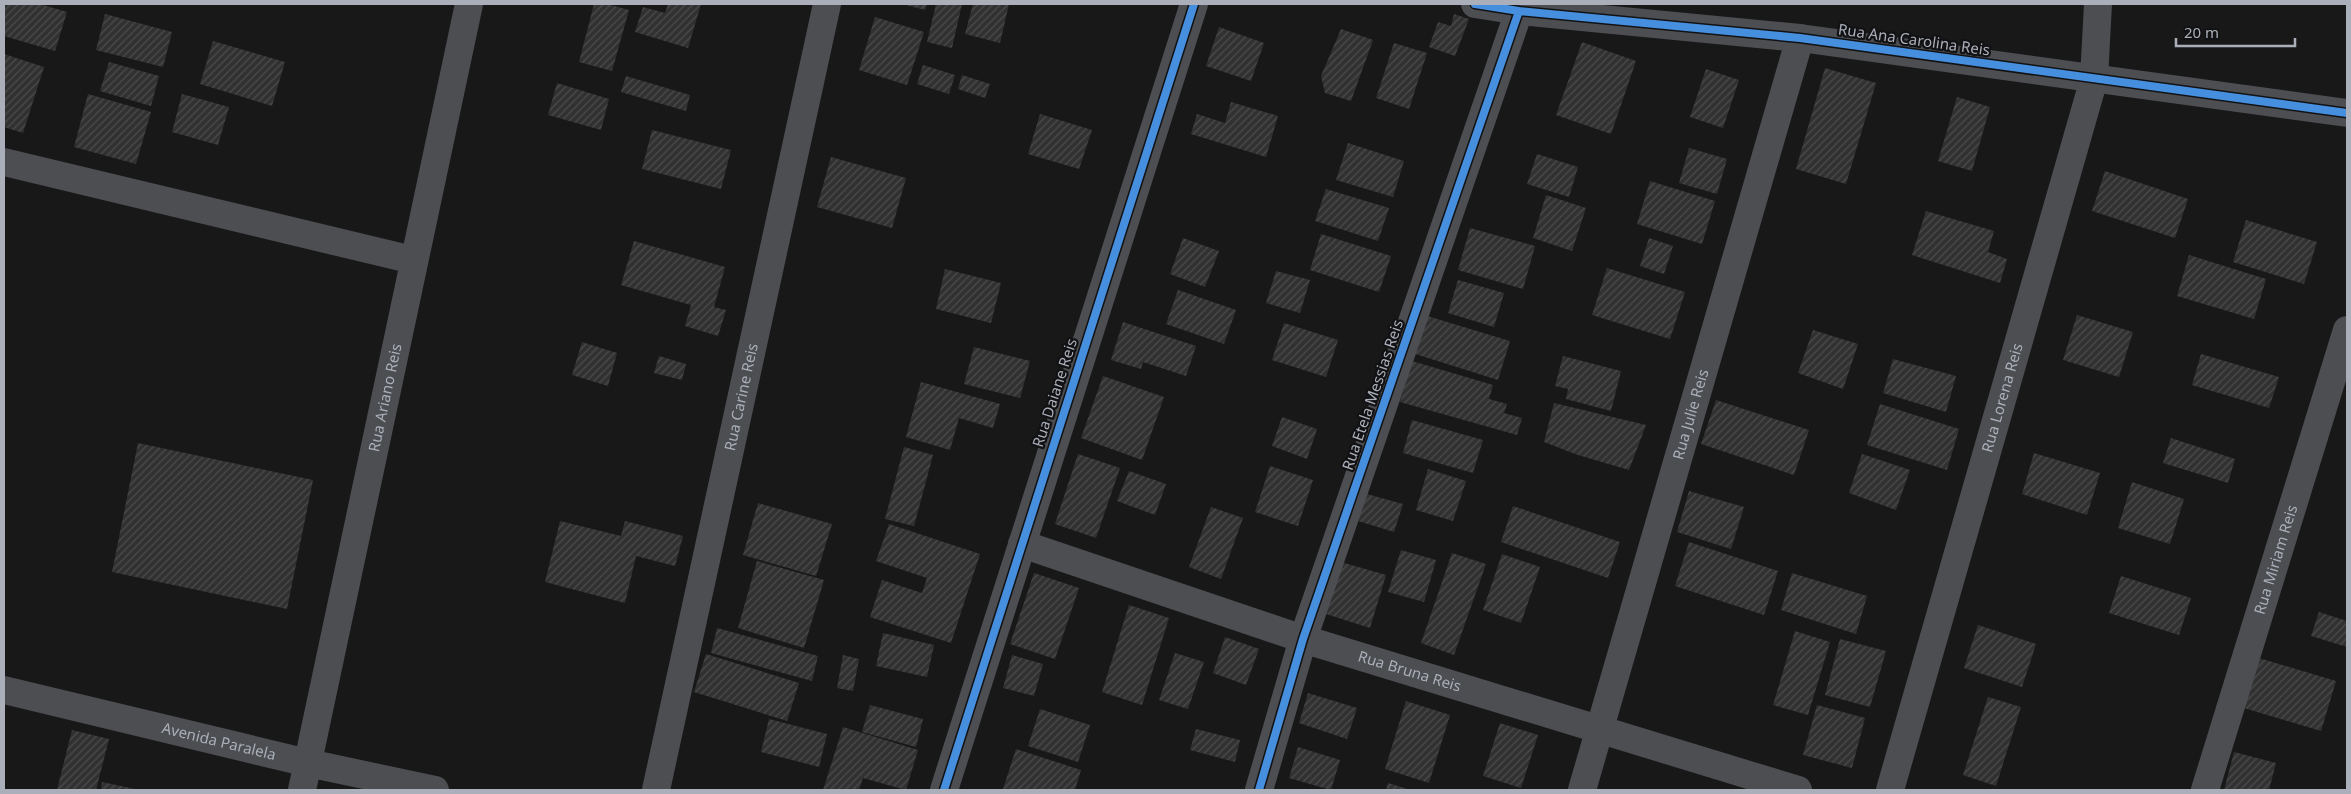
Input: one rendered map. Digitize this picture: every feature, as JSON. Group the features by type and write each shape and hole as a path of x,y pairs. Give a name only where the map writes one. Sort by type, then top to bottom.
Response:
{"street":[{"name":"Rua Ariano Reis","path":"302,790 413,260 469,4"},
{"name":"Rua Carine Reis","path":"656,790 827,4"},
{"name":"Rua Daiane Reis","path":"944,790 1194,4"},
{"name":"Rua Ana Carolina Reis","path":"1475,4 1519,11 1800,38 2347,113"},
{"name":"Rua Lorena Reis","path":"1890,790 2094,78 2098,4"},
{"name":"Rua Etela Messias Reis","path":"1259,790 1303,639 1519,11"},
{"name":"Rua Julie Reis","path":"1582,790 1800,38"},
{"path":"4,162 413,260"},
{"name":"Rua Miriam Reis","path":"2205,790 2347,330"},
{"name":"Rua Bruna Reis","path":"1022,544 1303,639 1798,790"},
{"name":"Avenida Paralela","path":"4,690 308,763 434,790"}],"building":[{"path":"4,4 40,4 67,12 55,51 4,36"},
{"path":"594,4 607,4 629,10 612,71 579,62"},
{"path":"668,4 701,4 688,48 635,32 643,7 665,13"},
{"path":"902,4 927,4 925,10"},
{"path":"936,4 962,4 952,48 927,42"},
{"path":"973,4 1009,4 1000,43 965,34"},
{"path":"105,14 172,32 163,67 96,50"},
{"path":"1454,14 1469,19 1455,56 1429,47 1438,22 1451,26"},
{"path":"875,17 924,32 907,85 859,70"},
{"path":"1219,27 1264,43 1251,81 1206,66"},
{"path":"1341,29 1373,40 1351,101 1325,93 1321,76"},
{"path":"213,41 285,62 272,106 200,84"},
{"path":"1582,42 1636,61 1611,134 1556,115"},
{"path":"1394,43 1427,53 1409,109 1376,98"},
{"path":"4,54 44,67 23,133 4,127"},
{"path":"109,62 159,76 151,106 100,91"},
{"path":"923,65 955,75 949,94 917,84"},
{"path":"1825,68 1876,83 1846,184 1796,169"},
{"path":"1706,69 1739,80 1723,128 1690,117"},
{"path":"962,75 990,84 985,98 958,89"},
{"path":"626,76 690,95 686,111 621,92"},
{"path":"557,83 609,99 601,130 548,115"},
{"path":"88,94 151,112 136,164 74,147"},
{"path":"182,94 229,107 218,145 172,132"},
{"path":"1957,97 1990,107 1972,171 1938,161"},
{"path":"1231,102 1278,116 1266,157 1191,134 1197,114 1225,123"},
{"path":"1040,114 1092,130 1079,169 1028,154"},
{"path":"652,130 731,150 721,189 642,169"},
{"path":"1348,143 1404,161 1393,197 1336,180"},
{"path":"1689,148 1727,159 1717,194 1679,183"},
{"path":"1537,154 1578,167 1569,197 1527,184"},
{"path":"831,157 906,178 892,228 817,207"},
{"path":"2105,171 2188,199 2175,238 2092,211"},
{"path":"1650,181 1715,201 1702,244 1637,224"},
{"path":"1326,189 1389,208 1378,241 1315,221"},
{"path":"1546,195 1586,208 1572,251 1533,238"},
{"path":"1926,211 1994,231 1988,252 2007,259 2000,283 1912,255"},
{"path":"2246,220 2317,242 2304,284 2233,262"},
{"path":"1470,228 1535,246 1523,289 1458,270"},
{"path":"1321,234 1391,256 1379,292 1310,270"},
{"path":"1183,238 1219,251 1205,287 1170,274"},
{"path":"1649,238 1673,246 1664,274 1640,266"},
{"path":"634,241 725,267 714,307 726,310 718,336 685,326 691,305 621,285"},
{"path":"2189,255 2266,279 2254,319 2177,296"},
{"path":"1607,268 1685,292 1670,339 1592,315"},
{"path":"945,269 1001,283 991,323 936,309"},
{"path":"1276,271 1310,280 1300,313 1266,303"},
{"path":"1458,280 1504,293 1494,327 1448,313"},
{"path":"1178,290 1236,310 1224,344 1166,324"},
{"path":"1424,315 1510,341 1498,380 1412,353"},
{"path":"2077,315 2133,332 2119,377 2063,360"},
{"path":"1123,322 1196,346 1186,376 1143,362 1141,369 1111,360"},
{"path":"1284,323 1338,340 1326,377 1272,360"},
{"path":"1813,330 1858,344 1843,389 1798,373"},
{"path":"582,342 617,353 608,386 572,375"},
{"path":"974,347 1030,361 1020,398 964,384"},
{"path":"2201,354 2279,377 2269,408 2192,385"},
{"path":"659,356 686,364 682,380 654,373"},
{"path":"1563,356 1621,371 1611,411 1566,399 1568,389 1555,386"},
{"path":"1893,359 1956,376 1946,412 1883,393"},
{"path":"1412,361 1493,385 1489,399 1507,404 1504,413 1522,418 1517,435 1400,402"},
{"path":"1103,376 1164,397 1142,460 1081,438"},
{"path":"921,382 1000,404 993,428 959,418 950,450 906,437"},
{"path":"1716,400 1809,430 1794,475 1701,444"},
{"path":"1554,403 1646,425 1629,470 1578,455 1544,442"},
{"path":"1880,404 1959,429 1947,470 1867,445"},
{"path":"1282,417 1317,429 1307,459 1272,446"},
{"path":"1412,420 1483,440 1473,473 1403,453"},
{"path":"2171,438 2235,459 2228,483 2163,463"},
{"path":"138,443 313,480 287,609 112,572"},
{"path":"904,447 933,455 914,526 885,519"},
{"path":"2034,453 2100,473 2087,515 2022,494"},
{"path":"1078,454 1120,468 1096,538 1055,524"},
{"path":"1862,454 1910,470 1896,510 1849,493"},
{"path":"1270,466 1313,480 1298,526 1255,512"},
{"path":"1428,469 1466,481 1453,521 1416,510"},
{"path":"1129,471 1166,484 1155,515 1117,501"},
{"path":"2132,482 2184,499 2170,544 2118,528"},
{"path":"1689,491 1744,507 1731,549 1677,532"},
{"path":"1367,494 1403,504 1394,532 1358,521"},
{"path":"758,503 832,524 816,576 743,555"},
{"path":"1513,506 1620,542 1608,578 1501,542"},
{"path":"1211,507 1243,518 1221,579 1189,567"},
{"path":"560,521 621,536 625,521 683,536 675,566 636,556 625,603 545,582"},
{"path":"889,524 980,554 951,643 870,617 882,580 922,593 927,578 876,561"},
{"path":"1689,542 1778,571 1764,615 1675,586"},
{"path":"1401,550 1436,560 1424,602 1388,592"},
{"path":"1452,553 1486,564 1454,655 1421,643"},
{"path":"1502,554 1540,567 1521,623 1483,610"},
{"path":"757,561 824,580 804,648 738,628"},
{"path":"1341,562 1386,575 1370,628 1326,614"},
{"path":"1034,573 1079,588 1055,659 1010,644"},
{"path":"1792,573 1867,596 1856,634 1781,610"},
{"path":"2121,576 2191,598 2179,635 2109,613"},
{"path":"1129,605 1169,618 1142,705 1102,692"},
{"path":"2319,612 2347,621 2347,647 2311,636"},
{"path":"1978,625 2036,644 2022,687 1964,668"},
{"path":"717,628 818,656 812,681 711,653"},
{"path":"1795,631 1830,642 1808,715 1773,705"},
{"path":"883,633 934,645 927,677 876,666"},
{"path":"1225,637 1259,649 1246,685 1213,673"},
{"path":"1840,639 1886,651 1870,707 1825,695"},
{"path":"1175,653 1204,662 1188,709 1159,700"},
{"path":"706,654 799,683 787,721 694,692"},
{"path":"843,655 859,659 853,691 837,688"},
{"path":"1012,655 1043,664 1034,696 1003,688"},
{"path":"2259,658 2336,681 2321,731 2244,708"},
{"path":"1308,693 1357,708 1347,739 1299,723"},
{"path":"1988,697 2021,707 1996,786 1963,775"},
{"path":"1406,701 1450,715 1429,783 1385,769"},
{"path":"870,705 923,719 916,747 862,732"},
{"path":"1817,705 1865,718 1852,768 1803,755"},
{"path":"1040,709 1090,725 1078,762 1028,746"},
{"path":"769,719 827,734 819,767 761,752"},
{"path":"1500,723 1538,735 1521,788 1483,776"},
{"path":"843,727 918,750 906,790 863,778 859,790 823,790"},
{"path":"1196,729 1240,740 1235,762 1190,750"},
{"path":"72,730 109,739 96,790 57,790"},
{"path":"1298,747 1340,760 1331,790 1289,778"},
{"path":"1016,749 1081,770 1075,790 1003,789"},
{"path":"2234,752 2276,763 2269,790 2224,790"},
{"path":"102,782 135,789 135,790 101,790"},
{"path":"1388,783 1411,790 1386,790"}],"cycle path":[{"path":"944,790 1194,4"},
{"path":"1475,4 1519,11 1800,38 2347,113"},
{"path":"1259,790 1303,639 1519,11"}]}
